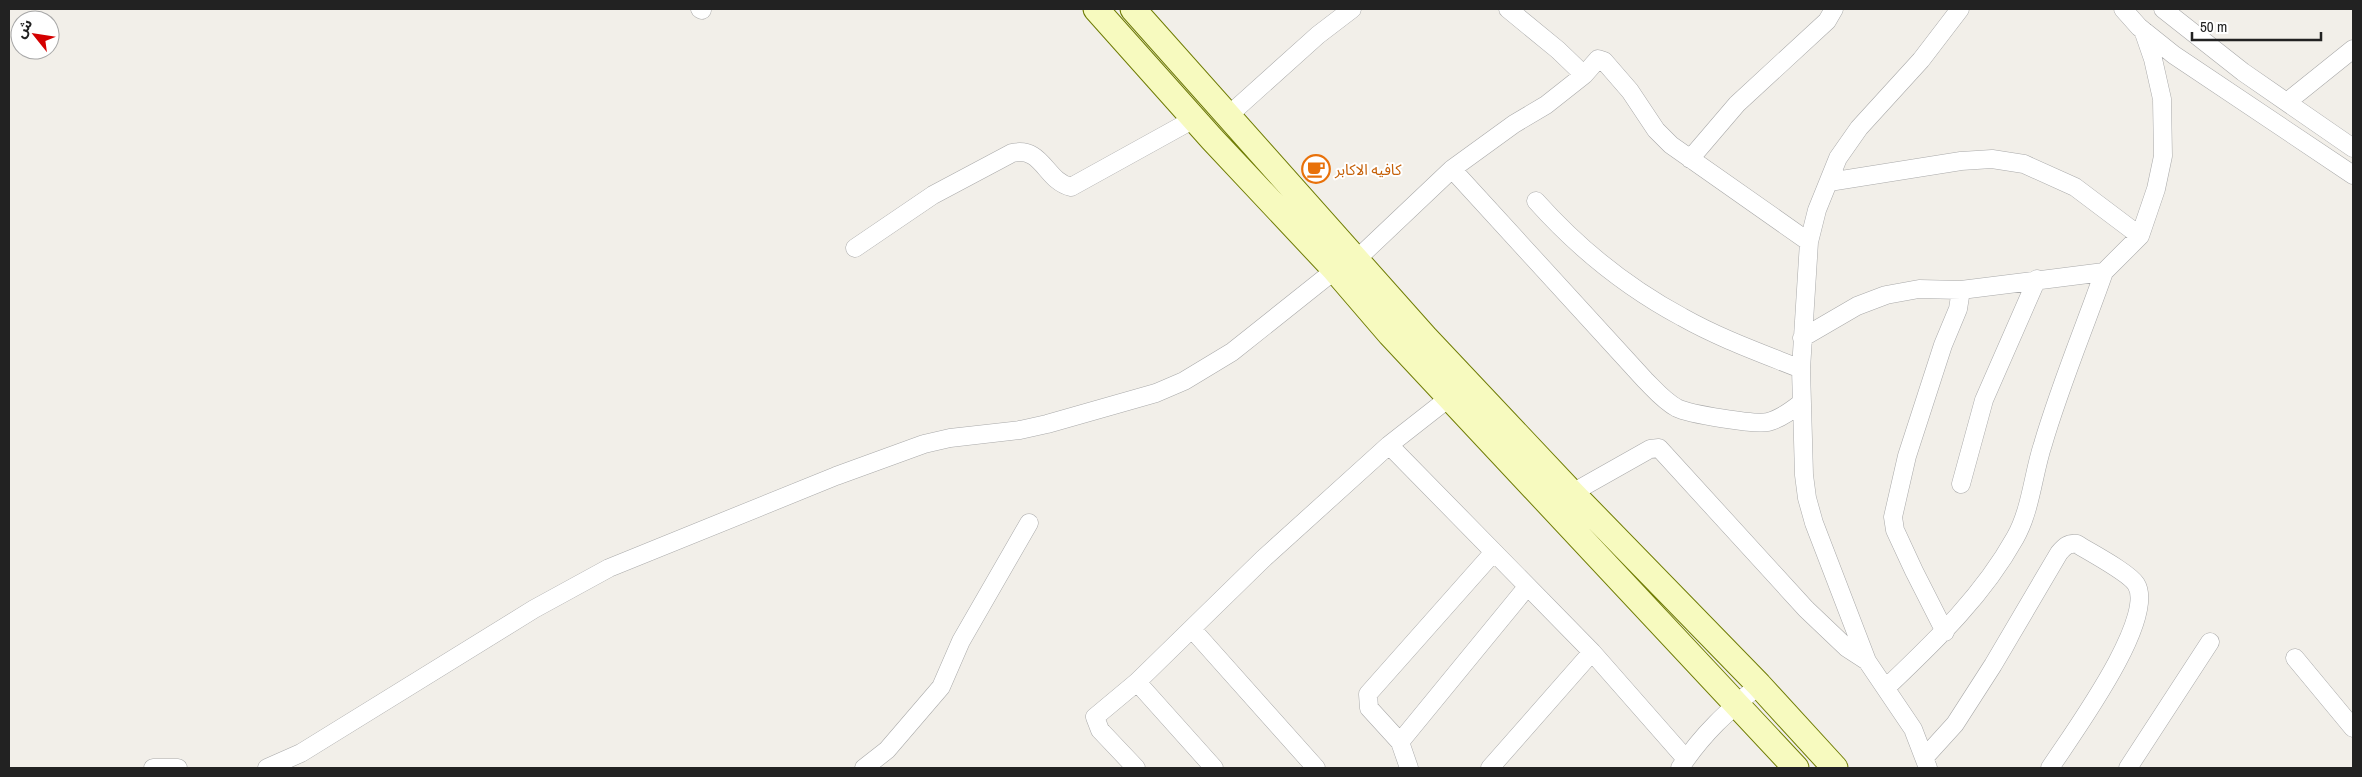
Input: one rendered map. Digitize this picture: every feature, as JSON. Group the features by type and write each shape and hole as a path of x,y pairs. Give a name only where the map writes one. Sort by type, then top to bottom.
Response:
{"main road":[{"path":"1096,9 1194,119 1425,337 1835,768"},
{"path":"1133,9 1229,115 1346,264 1390,334 1735,705 1796,768"}],"street":[{"path":"1229,115 1318,35 1352,9"},
{"path":"1508,9 1552,44 1584,75"},
{"path":"1690,159 1737,104 1828,20 1834,9"},
{"path":"1926,763 1913,729 1887,687 1867,661 1814,523 1807,498 1801,403 1802,338 1809,242 1817,210 1838,158 1859,128 1921,60 1960,9"},
{"path":"2123,9 2141,29 2174,55 2353,175"},
{"path":"2141,29 2165,9 2243,72 2353,148"},
{"path":"1887,687 1945,632 1994,572 2016,536 2028,502 2043,444 2104,272 2140,236 2156,190 2161,164 2164,129 2162,99 2153,59 2141,29"},
{"path":"2286,102 2353,49"},
{"path":"267,768 301,753 534,609 609,568 836,476 924,444 950,438 1047,424 1156,393 1184,381 1232,352 1346,264 1452,169 1514,124 1546,105 1584,75 1598,59 1604,61 1630,91 1656,130 1671,145 1809,242"},
{"path":"855,248 932,196 1012,152 1022,150 1036,157 1059,182 1071,187 1194,119"},
{"path":"1829,182 1961,161 1992,159 2024,164 2075,187 2140,236"},
{"path":"1452,169 1665,400 1682,410 1751,423 1767,422 1784,415 1801,403"},
{"path":"1536,202 1611,272 1643,294 1682,318 1801,370"},
{"path":"1802,338 1857,306 1886,295 1919,289 1961,290 2104,272"},
{"path":"1961,484 1984,400 2037,279"},
{"path":"1945,632 1895,530 1893,517 1907,456 1943,345 1958,309 1961,290"},
{"path":"1136,768 1100,730 1095,720 1103,710 1137,682 1263,559 1389,445 1450,398"},
{"path":"1389,445 1592,652 1683,763 1700,738 1735,705 1759,686"},
{"path":"1572,493 1650,449 1659,448 1806,609 1847,648 1867,661"},
{"path":"864,768 887,750 941,687 961,640 1029,523"},
{"path":"1926,763 1955,724 2059,553 2066,545 2072,543 2077,544 2132,579 2140,594 2140,605 2130,637 2112,672 2050,768"},
{"path":"1409,768 1400,742 1369,708 1368,694 1494,553"},
{"path":"1400,742 1527,587"},
{"path":"1192,629 1316,768"},
{"path":"2128,768 2210,642"},
{"path":"1490,768 1592,652"},
{"path":"2295,658 2353,728"},
{"path":"1137,682 1214,768"},
{"path":"152,768 178,768"}],"place":[{"name":"كافيه الاكابر","path":"1316,169"}]}
